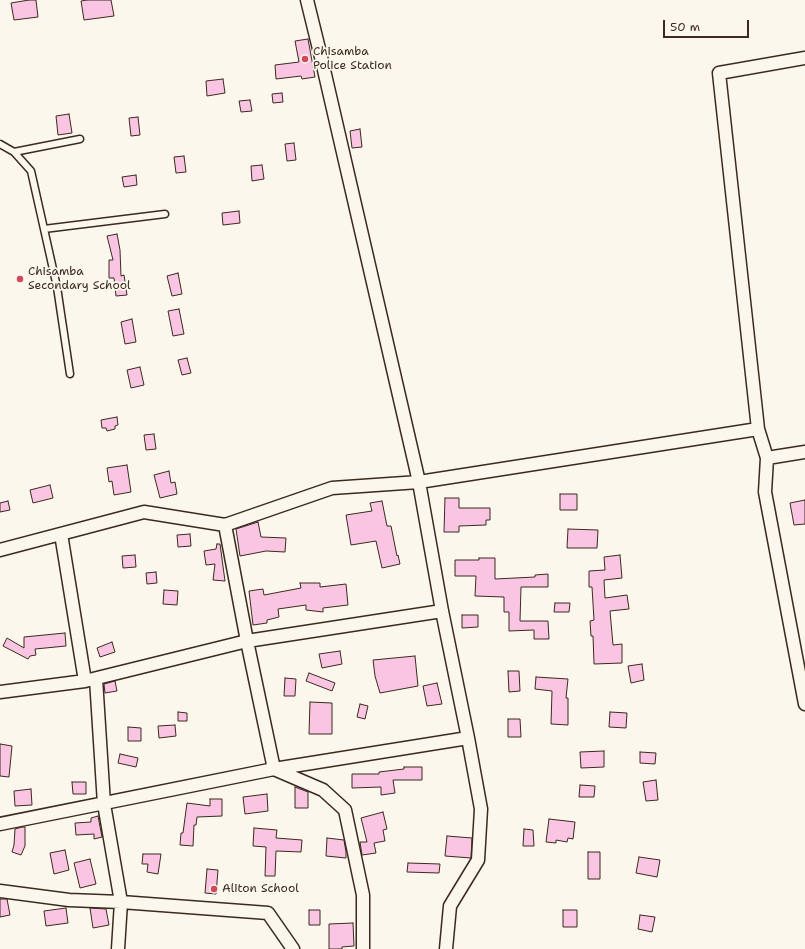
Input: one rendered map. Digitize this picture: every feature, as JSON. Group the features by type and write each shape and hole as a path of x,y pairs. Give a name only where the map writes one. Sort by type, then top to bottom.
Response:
{"street":[{"path":"307,0 418,482 481,809 478,860 450,906 446,949"},
{"path":"805,58 719,73 758,429 767,458 765,492 805,704"},
{"path":"0,550 144,512 225,526 332,488 418,482 758,429"},
{"path":"767,458 805,452"},
{"path":"225,526 274,769"},
{"path":"61,534 90,680 104,804 121,902 118,949"},
{"path":"0,692 90,680 247,641 442,611"},
{"path":"0,824 274,769 468,738"},
{"path":"274,769 323,790 345,810 363,895 363,949"},
{"path":"0,891 69,900 121,902 268,913 293,949"}],"lane":[{"path":"14,152 80,139"},
{"path":"0,144 14,152 31,171 57,287 70,374"},
{"path":"44,229 165,214"}],"building":[{"path":"36,0 38,17 14,20 11,3"},
{"path":"111,0 114,16 84,20 81,1"},
{"path":"308,39 315,77 302,79 301,76 276,79 275,65 299,62 295,41"},
{"path":"223,79 225,93 207,96 206,81"},
{"path":"282,93 283,102 273,103 272,94"},
{"path":"250,100 252,111 241,112 239,101"},
{"path":"69,114 72,133 58,135 56,116"},
{"path":"138,117 140,135 131,136 129,118"},
{"path":"360,129 362,147 352,148 350,131"},
{"path":"294,143 296,160 287,161 285,144"},
{"path":"184,156 186,172 176,173 174,157"},
{"path":"262,165 264,179 252,181 251,166"},
{"path":"136,175 137,185 124,187 122,177"},
{"path":"239,211 240,223 223,225 222,213"},
{"path":"117,234 120,250 121,276 124,275 127,295 116,296 114,278 109,278 109,260 113,260 107,236"},
{"path":"178,273 182,294 172,296 167,276"},
{"path":"179,309 184,334 173,336 168,311"},
{"path":"132,319 136,342 125,344 121,322"},
{"path":"187,358 191,373 182,375 178,360"},
{"path":"140,367 144,385 131,388 127,370"},
{"path":"117,417 118,425 115,426 115,429 107,431 106,428 102,428 101,420"},
{"path":"154,434 156,449 146,450 144,435"},
{"path":"127,465 131,492 114,495 112,481 109,482 107,468"},
{"path":"169,471 171,483 175,482 177,494 160,498 154,475"},
{"path":"50,485 53,498 33,503 30,490"},
{"path":"560,494 577,494 577,510 560,510"},
{"path":"445,498 459,498 459,508 490,508 490,520 486,520 486,525 459,526 459,532 444,532"},
{"path":"805,500 805,524 794,525 790,503"},
{"path":"8,501 10,510 0,512 0,503"},
{"path":"382,501 387,526 391,526 400,564 382,568 376,541 351,545 346,515 372,511 370,503"},
{"path":"258,522 261,537 286,538 285,552 266,551 240,556 236,529"},
{"path":"568,529 598,530 597,548 567,548"},
{"path":"190,534 191,546 178,547 177,535"},
{"path":"217,544 220,544 225,581 213,580 215,564 206,565 204,551 216,549"},
{"path":"135,555 136,567 123,568 122,556"},
{"path":"620,555 622,578 604,580 605,598 627,595 629,609 610,611 613,645 622,644 622,663 594,664 593,636 591,636 590,621 594,620 592,587 589,587 589,571 605,570 604,557"},
{"path":"479,558 495,558 495,579 535,577 535,575 548,574 548,587 521,587 520,621 548,621 549,639 534,639 534,630 509,631 509,612 504,612 504,597 475,596 476,576 455,576 455,560 479,560"},
{"path":"156,572 157,583 147,584 146,573"},
{"path":"300,583 320,583 320,587 346,584 348,605 323,608 323,612 306,610 306,605 278,609 279,617 267,620 267,623 253,625 249,591 263,589 264,595 301,588"},
{"path":"164,590 178,591 177,605 163,604"},
{"path":"555,603 570,603 569,612 554,612"},
{"path":"462,615 478,615 478,627 462,628"},
{"path":"65,633 66,646 35,649 36,655 30,656 28,659 3,646 7,638 24,648 24,637"},
{"path":"112,642 115,652 100,657 97,648"},
{"path":"340,651 342,664 322,668 319,654"},
{"path":"415,656 418,686 380,693 375,676 373,660"},
{"path":"642,664 644,680 631,683 628,666"},
{"path":"508,671 519,671 520,691 509,692"},
{"path":"309,673 335,683 332,691 306,681"},
{"path":"536,677 568,679 566,698 568,698 568,725 551,724 552,691 535,689"},
{"path":"285,678 296,679 295,696 284,696"},
{"path":"115,681 117,691 105,693 104,684"},
{"path":"437,683 442,704 427,706 423,686"},
{"path":"310,702 332,703 332,734 309,734"},
{"path":"360,704 368,706 365,719 357,717"},
{"path":"178,712 187,713 187,721 178,721"},
{"path":"610,712 627,713 626,728 609,727"},
{"path":"508,719 520,719 521,737 508,737"},
{"path":"175,725 176,736 159,738 158,726"},
{"path":"128,727 141,728 141,741 128,741"},
{"path":"0,744 12,746 9,777 0,776"},
{"path":"604,751 604,767 581,768 580,752"},
{"path":"640,752 656,753 655,764 640,763"},
{"path":"120,754 138,758 136,767 118,763"},
{"path":"404,767 422,767 422,780 393,780 395,793 381,795 381,787 352,788 352,774 379,774 379,772 404,769"},
{"path":"656,780 658,800 646,801 643,782"},
{"path":"72,782 86,782 86,794 73,794"},
{"path":"580,785 595,786 594,797 579,797"},
{"path":"295,787 308,792 308,808 295,808"},
{"path":"31,789 32,805 15,806 14,791"},
{"path":"267,794 268,811 245,814 243,797"},
{"path":"210,799 222,799 222,816 197,817 196,825 194,825 193,846 180,845 187,803 210,806"},
{"path":"383,812 387,829 383,830 385,841 374,843 376,853 362,855 360,842 367,842 361,818"},
{"path":"98,816 102,837 94,839 94,834 76,835 75,823 91,822 91,818"},
{"path":"549,819 575,822 573,839 568,838 567,842 556,840 556,843 546,842"},
{"path":"25,827 25,846 21,855 12,852 15,829"},
{"path":"254,828 277,830 276,838 302,840 301,852 276,851 275,876 265,876 266,847 253,846"},
{"path":"524,829 533,830 534,846 523,846"},
{"path":"447,836 472,838 471,858 445,856"},
{"path":"327,838 344,840 346,858 326,856"},
{"path":"65,850 69,870 54,874 50,853"},
{"path":"588,852 600,852 600,879 588,879"},
{"path":"143,854 161,854 158,874 147,872 148,864 142,864"},
{"path":"639,857 660,860 657,877 636,873"},
{"path":"90,859 96,884 80,888 74,863"},
{"path":"408,863 440,864 439,873 407,872"},
{"path":"207,869 218,870 216,894 205,893"},
{"path":"0,899 7,899 10,915 0,917"},
{"path":"66,908 68,923 46,926 44,911"},
{"path":"90,908 106,909 109,925 93,928"},
{"path":"309,910 320,910 320,925 309,925"},
{"path":"563,910 577,910 577,927 563,927"},
{"path":"640,915 655,917 652,932 638,929"},
{"path":"353,923 354,946 342,947 342,949 329,949 329,924"}],"place":[{"name":"Chisamba Police Station","path":"305,59"},
{"name":"Chisamba Secondary School","path":"20,279"},
{"name":"Aliton School","path":"214,889"}]}
